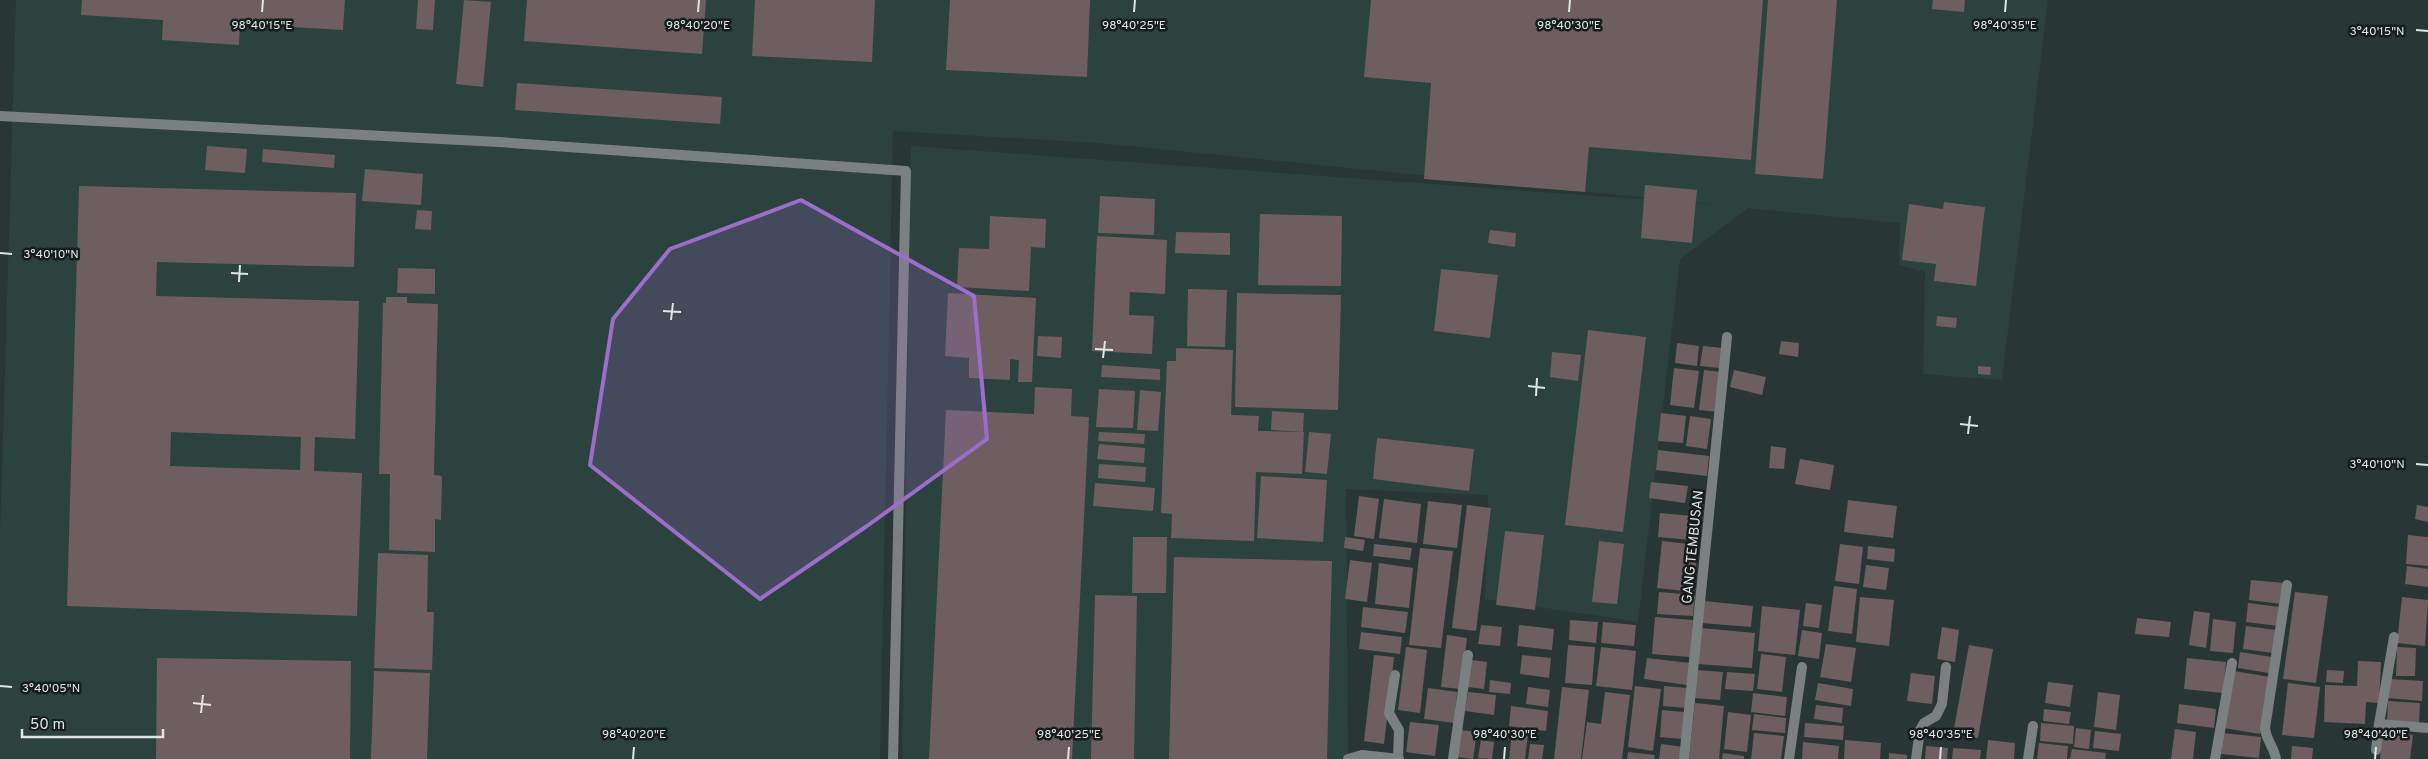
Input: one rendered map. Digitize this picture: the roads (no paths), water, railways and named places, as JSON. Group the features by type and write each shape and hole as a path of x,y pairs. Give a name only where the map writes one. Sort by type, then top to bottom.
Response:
{"street":[{"path":"0,116 499,142 906,171 894,759"},
{"name":"GANG TEMBUSAN","path":"1684,759 1727,337"},
{"path":"2276,759 2274,749 2266,737 2265,728 2288,585"},
{"path":"2376,750 2394,636"},
{"path":"1453,759 1468,655"},
{"path":"2215,759 2232,663"},
{"path":"1789,759 1802,667"},
{"path":"1916,759 1920,730 1924,723 1936,716 1942,704 1946,667"},
{"path":"1348,759 1362,755 1398,759 1399,730 1389,714 1395,675"},
{"path":"2379,724 2428,728"},
{"path":"2028,759 2033,726"}]}
